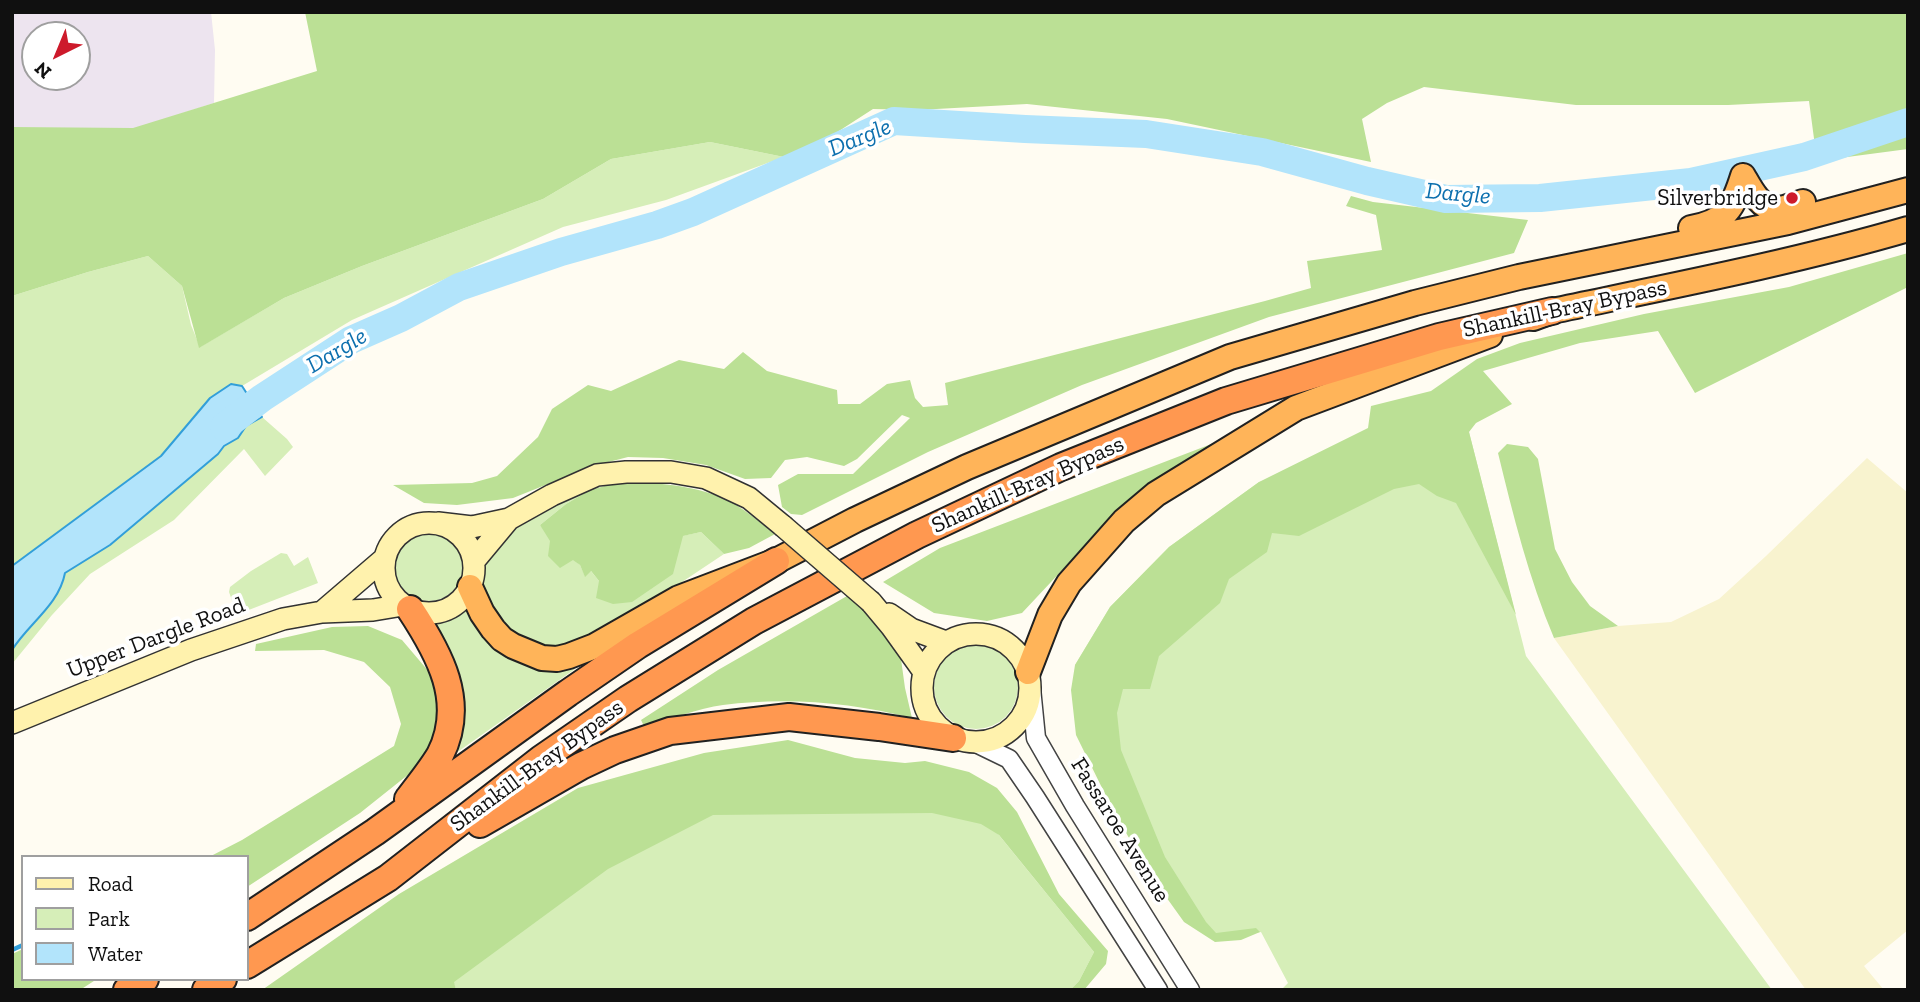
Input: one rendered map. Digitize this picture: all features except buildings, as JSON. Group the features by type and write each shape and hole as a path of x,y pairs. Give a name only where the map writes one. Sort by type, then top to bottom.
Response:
{"highway":[{"path":"1415,303 1439,285 1456,280 1580,250 1715,222 1732,205 1743,176 1758,199 1774,209 1908,175"},
{"name":"Shankill-Bray Bypass","path":"248,916 395,818 628,652 776,561 967,467 1230,357 1415,303 1519,277 1788,222 1908,190"},
{"name":"Shankill-Bray Bypass","path":"248,964 388,878 541,760 628,699 754,621 918,535 1060,467 1226,401 1439,337 1846,246 1908,229"},
{"path":"1030,680 1050,615 1069,583 1124,521 1156,494 1296,408 1552,311"},
{"path":"470,587 482,613 502,639 542,658 557,659 595,646 679,598 776,561"},
{"path":"395,818 439,756 447,738 450,716 446,675 428,636 407,607"},
{"path":"388,878 427,860 498,813 581,766 615,750 670,731 789,717 879,727 964,741"}],"main road":[{"path":"322,612 384,558 390,545 404,529 425,523 472,527 509,519 552,495 597,475 671,472 706,478 749,498 871,602 911,629 946,642"},
{"path":"474,561 509,519"},
{"path":"384,558 387,584 394,596 407,607 422,613 448,608 461,599 470,587 474,561 470,548 462,537 451,528 438,523"},
{"path":"871,602 924,672"},
{"name":"Upper Dargle Road","path":"12,723 191,649 283,619 322,612 407,607"},
{"path":"978,634 995,637 1009,645 1021,657 1030,680 1028,705 1021,721 1008,733 993,741 964,741 940,730 930,718 923,703 921,688 924,672 932,655 946,642 961,636 978,634"}],"street":[{"name":"Fassaroe Avenue","path":"1030,680 1036,738 1074,806 1190,990"},
{"path":"964,741 1009,759 1158,990"}],"shaded area":[{"path":"12,12 211,12 215,50 214,103 133,129 12,128"},
{"path":"1867,458 1908,493 1908,930 1864,966 1884,990 1806,990 1554,638 1618,626 1671,622 1719,599"}],"green space":[{"path":"305,12 1908,12 1908,149 1817,161 1809,101 1728,105 1576,105 1424,87 1387,103 1362,119 1371,162 1167,119 1027,104 918,110 873,109 825,140 784,157 710,142 611,159 543,199 284,298 199,348 182,286 148,256 12,296 12,127 133,128 317,71"},
{"path":"710,142 784,157 666,200 563,227 352,320 242,386 231,384 210,398 161,456 12,566 12,296 148,256 182,286 191,325 200,347 284,298 543,199 611,159"},
{"path":"1351,196 1373,202 1528,220 1514,253 1269,317 1082,385 928,452 802,515 791,514 782,507 778,485 798,474 853,474 910,418 902,415 857,459 844,466 807,457 785,460 771,478 745,479 706,465 663,458 628,457 593,466 513,498 457,505 424,503 393,485 472,483 497,476 538,437 552,409 588,385 611,391 679,360 724,369 743,352 767,371 837,390 838,404 860,404 887,384 910,380 915,398 923,407 948,405 945,383 1311,288 1307,261 1382,250 1376,215 1346,206"},
{"path":"1908,253 1908,287 1695,393 1658,331 1580,343 1483,371 1512,404 1476,423 1469,432 1516,615 1456,503 1437,496 1419,484 1394,489 1299,536 1272,533 1267,552 1229,579 1220,603 1159,656 1150,689 1123,689 1117,713 1121,750 1165,857 1206,922 1216,933 1256,928 1260,932 1241,940 1215,942 1184,922 1146,869 1076,735 1071,690 1075,665 1110,607 1169,547 1259,482 1368,428 1371,406 1431,391 1477,359 1520,343 1644,314 1789,287"},
{"path":"262,417 293,447 265,476 244,449 174,520 90,574 12,664 12,631 65,573 110,545 218,454 224,446 238,438 246,426"},
{"path":"1253,428 1109,520 1022,613 987,621 934,613 883,582 940,548"},
{"path":"1469,432 1526,656 1772,990 1281,990 1288,983 1261,932 1214,939 1088,740 1075,665 1110,607 1169,547 1259,482"},
{"path":"1507,444 1528,447 1538,459 1555,549 1572,582 1590,606 1618,626 1554,638 1529,570 1498,453"},
{"path":"623,481 675,486 713,494 738,506 775,534 749,548 724,554 701,532 683,536 673,574 632,602 613,604 596,598 599,581 591,571 585,577 580,565 573,560 560,568 548,556 550,541 540,525 566,504 590,490"},
{"path":"590,490 566,504 540,525 580,565 585,576 590,570 599,581 682,536 701,532 724,554 578,647 525,646 486,603 482,580 487,557 512,527 547,507"},
{"path":"436,533 457,548 463,560 461,580 453,591 436,601 422,601 405,591 397,580 395,560 405,543 416,535"},
{"path":"281,553 287,554 294,566 308,557 318,583 241,613 236,612 229,592 230,587"},
{"path":"847,596 871,615 884,630 901,659 912,718 818,702 770,701 714,707 644,726 641,720 718,670"},
{"path":"468,606 474,620 572,663 575,669 449,758 430,626 451,619"},
{"path":"368,626 402,640 430,673 440,707 433,743 409,774 360,813 248,886 248,855 213,855 242,840 394,746 401,724 390,687 364,662 324,650 255,651 256,644 332,627"},
{"path":"968,645 984,645 1000,652 1011,663 1018,679 1015,703 1006,717 984,729 968,729 952,722 941,711 934,695 934,679 941,663 952,652"},
{"path":"788,740 855,758 905,763 925,761 969,772 997,788 1017,812 1059,894 1108,951 1106,964 1084,990 1070,990 1079,981 1094,952 999,835 981,824 932,813 713,815 608,869 454,982 456,990 262,990 399,894 578,788 704,753"},
{"path":"630,788 981,813 1094,952 1079,981 1070,990 456,990 440,939"},
{"path":"21,950 21,981 94,981 80,990 12,990 12,954"}],"water":[{"path":"231,384 242,386 262,417 246,426 238,438 224,446 218,454 110,545 65,573 50,605 12,650 12,566 161,456 210,398"}],"waterway":[{"name":"Dargle","path":"224,427 262,398 351,340 401,318 459,287 561,252 693,212 894,121 1146,134 1262,152 1367,181 1446,199 1540,198 1691,182 1804,157 1908,122"},
{"path":"12,950 21,946"}],"place":[{"name":"Silverbridge","path":"1792,198"}]}
